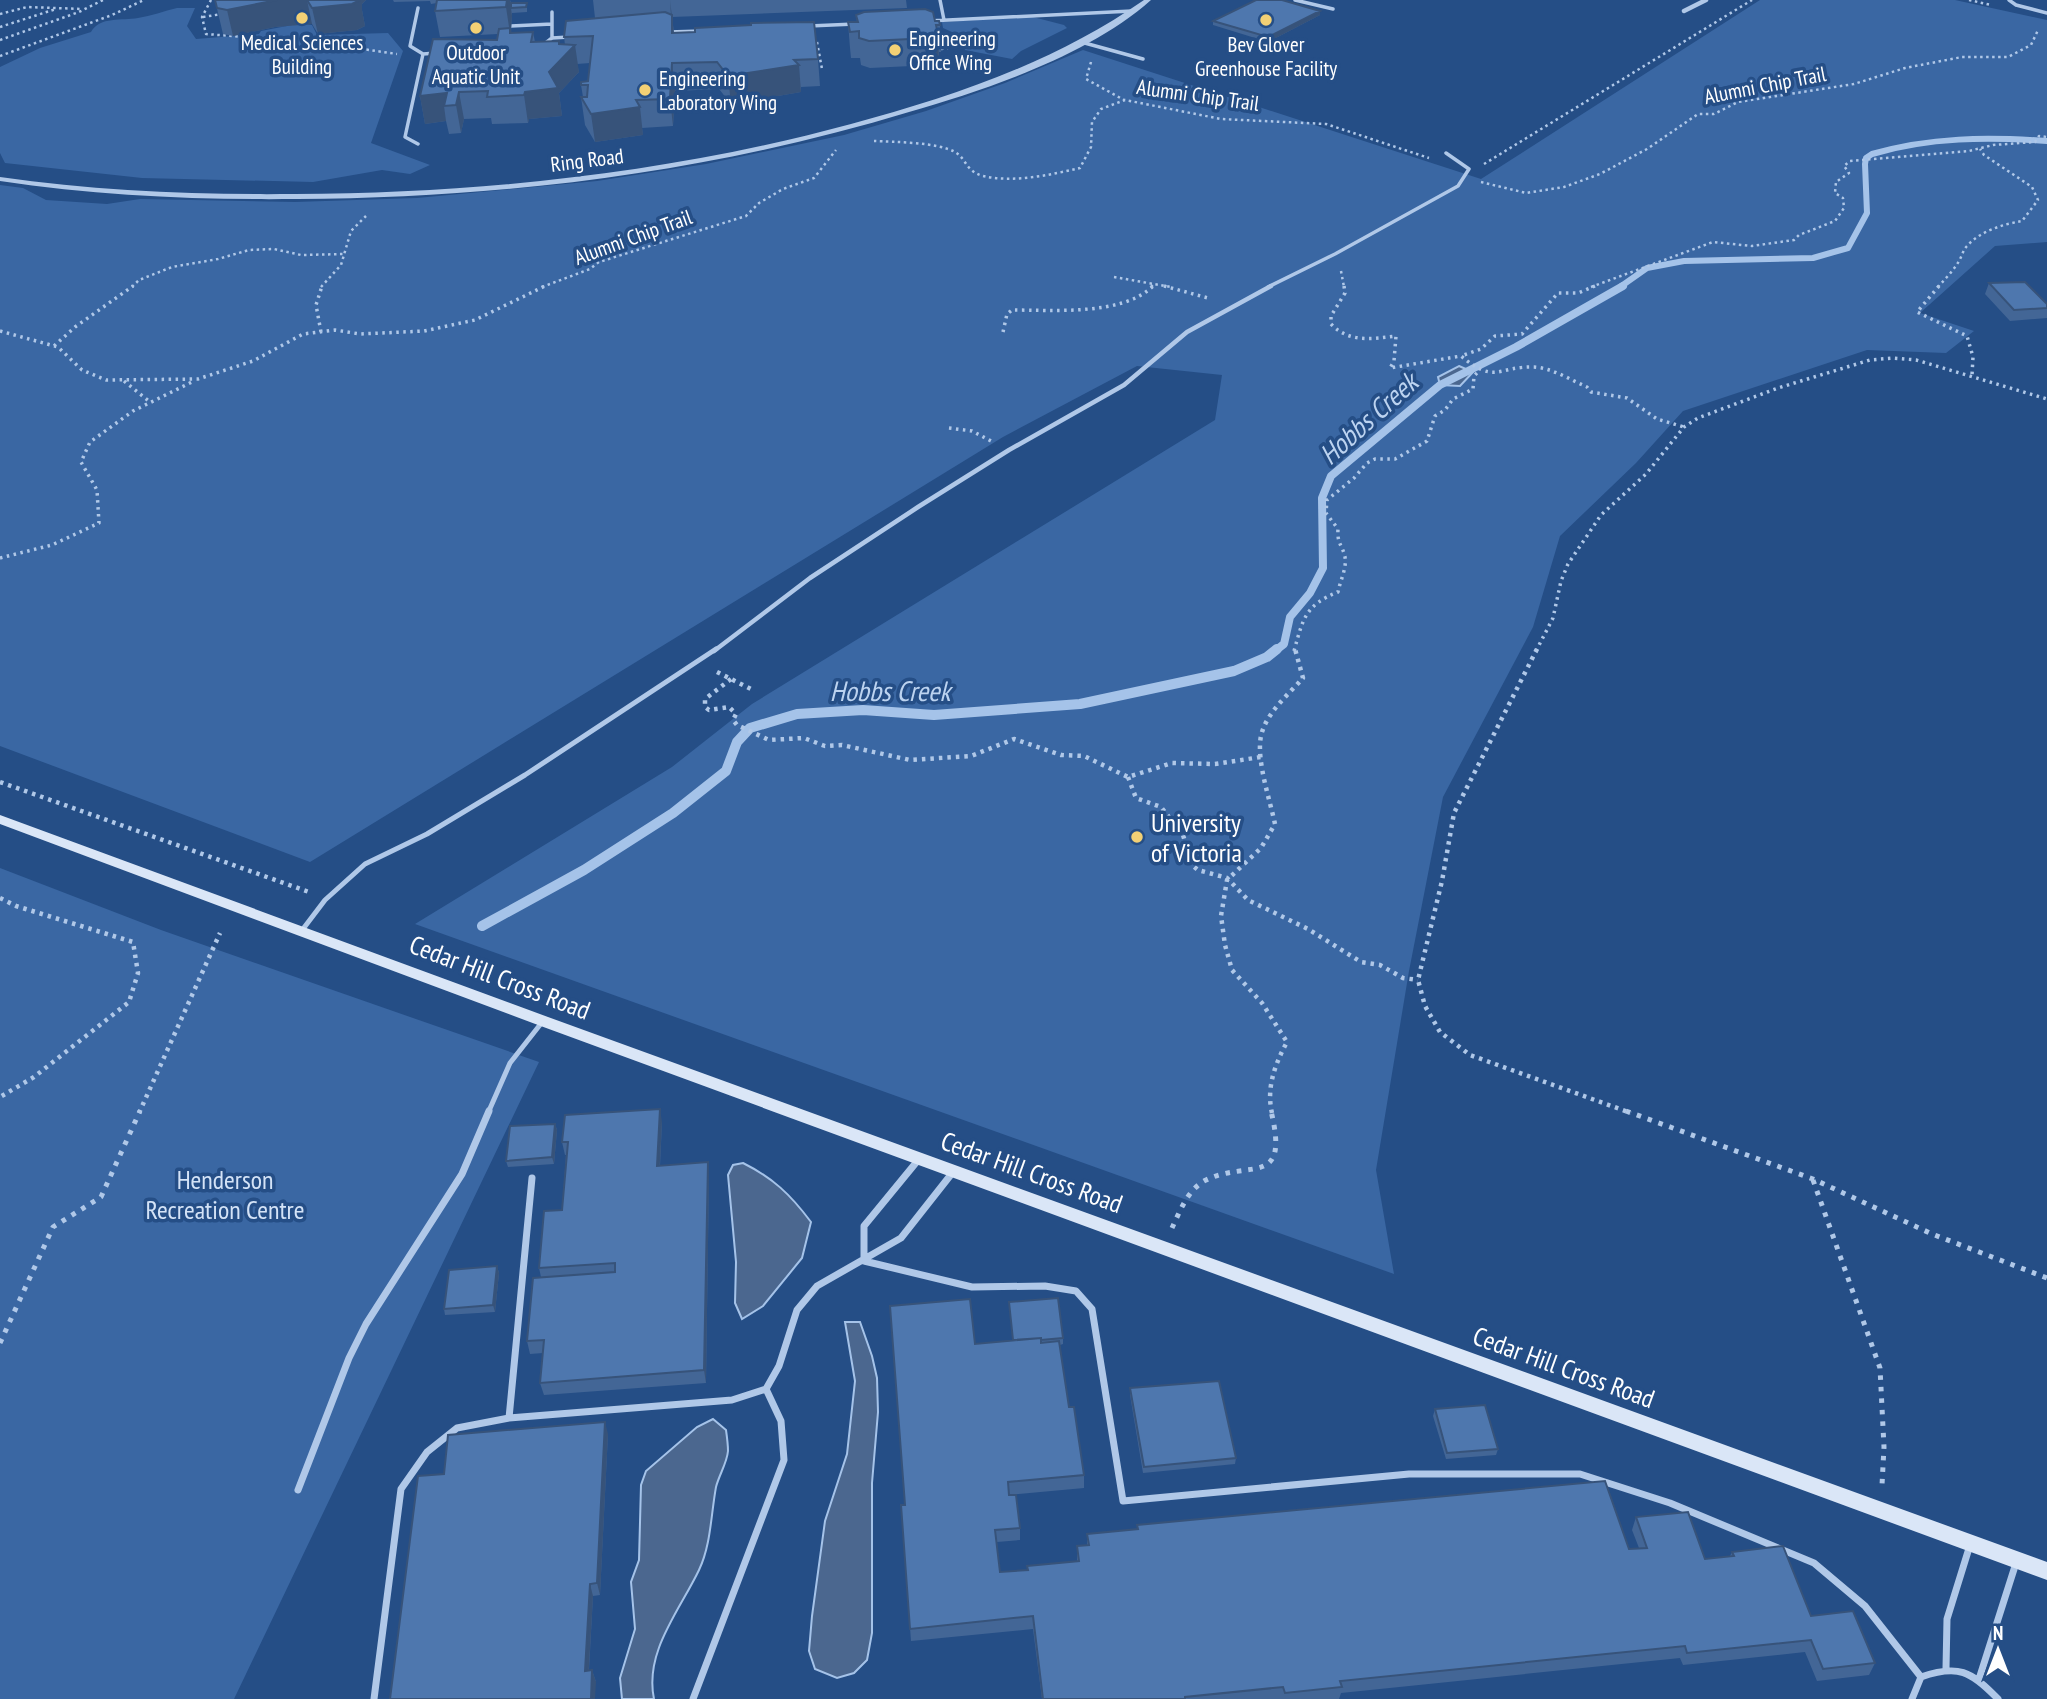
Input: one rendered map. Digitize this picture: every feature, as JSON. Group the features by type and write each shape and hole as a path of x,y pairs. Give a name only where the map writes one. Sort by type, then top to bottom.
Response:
{"main road":[{"name":"Cedar Hill Cross Road","path":"0,818 303,929 543,1021 955,1169 2047,1571"}],"street":[{"name":"Ring Road","path":"0,179 162,194 293,197 468,190 610,175 796,141 924,106 1006,77 1082,42 1148,0"},
{"path":"1684,11 1706,0"}],"lane":[{"path":"940,0 944,20"},
{"path":"1295,0 1333,9"},
{"path":"2009,0 2016,5 2047,13"},
{"path":"418,8 410,46 423,54 446,53"},
{"path":"923,21 1135,10"},
{"path":"552,12 552,38"},
{"path":"511,26 552,24"},
{"path":"800,26 858,24"},
{"path":"659,32 706,30"},
{"path":"534,49 552,38 579,36"},
{"path":"1082,42 1143,59"},
{"path":"418,144 405,136 423,54"},
{"path":"303,929 326,900 365,864 428,834 698,663 810,578 1010,450 1124,385 1187,332 1238,302 1335,254 1458,186 1469,169 1446,153"},
{"path":"298,1490 349,1358 366,1324 462,1174 510,1063 543,1021"},
{"path":"864,1261 864,1226 921,1157"},
{"path":"374,1699 401,1489 427,1452 457,1428 509,1418 732,1399 766,1389 779,1366 797,1310 817,1286 901,1238 955,1169"},
{"path":"509,1418 532,1178"},
{"path":"864,1261 972,1287 1045,1286 1076,1291 1092,1309 1123,1502 1409,1474 1580,1474 1670,1503 1814,1563 1864,1606 1921,1677"},
{"path":"693,1699 784,1460 781,1421 766,1389"},
{"path":"1946,1668 1947,1619 1971,1543"},
{"path":"1979,1679 2017,1560"},
{"path":"1912,1699 1921,1677 1946,1668 1979,1679 1998,1699"}],"path":[{"path":"0,40 103,0"},
{"path":"0,56 112,15 144,0"},
{"path":"211,0 202,17 206,34 222,38 309,41 380,54 418,51"},
{"path":"1466,173 1752,0"},
{"path":"0,14 27,7 84,9"},
{"path":"0,27 60,8"},
{"path":"202,17 224,13"},
{"name":"Alumni Chip Trail","path":"864,141 912,142 955,152 969,170 983,177 1063,172 1080,168 1086,159 1091,147 1092,122 1101,109 1125,100 1222,119 1325,124 1443,163 1484,184 1525,193 1564,187 1600,174 1647,149 1698,114 1714,114 1738,102 1854,84 1905,68 1962,57 2008,57 2031,45 2039,28"},
{"path":"808,43 818,46"},
{"path":"1092,45 1086,79 1125,100"},
{"path":"1335,254 1343,265 1341,279 1345,293 1331,316 1334,328 1345,337 1367,339 1396,336 1394,361 1390,368 1480,351 1489,345 1495,336 1522,334 1558,293 1578,293 1614,277 1674,258 1694,247 1713,242 1752,246 1784,242 1835,221 1844,208 1843,198 1835,193 1836,182 1849,173 1843,166 1845,163 1980,149 2047,137"},
{"name":"Alumni Chip Trail","path":"0,331 54,346 69,355 82,370 106,380 123,381 198,379 253,361 303,334 335,330 360,334 424,331 475,320 550,283 590,269 599,262 746,216 759,203 783,189 814,178 841,145"},
{"path":"1972,375 1976,360 1970,341 1952,327 1917,313 1958,262 1965,247 1983,233 2001,228 2005,224 2022,221 2038,201 2032,187 1984,155 1980,149"},
{"path":"321,332 314,309 323,283 337,271 353,225 371,212 386,195"},
{"path":"54,346 75,327 121,296 139,280 172,267 218,259 249,250 274,250 301,255 345,254"},
{"path":"1114,277 1238,302"},
{"path":"1003,332 1007,314 1012,310 1118,305 1151,290 1154,284"},
{"path":"1461,356 1479,370 1500,375 1536,367 1587,387 1591,392 1627,398 1657,419 1684,427"},
{"path":"2047,399 1972,375 1916,360 1894,358 1870,360 1778,388 1698,418 1684,427 1646,474 1601,515 1568,564 1561,581 1553,618 1454,813 1442,881 1418,980 1426,1006 1440,1032 1470,1055 1813,1179 1932,1234 2047,1278"},
{"path":"1163,1246 1186,1197 1200,1183 1214,1175 1261,1169 1273,1157 1278,1138 1268,1097 1276,1061 1287,1042 1282,1028 1270,1017 1255,994 1237,978 1229,963 1221,898 1227,878 1262,849 1267,834 1275,824 1261,757 1261,736 1272,713 1303,678 1294,652 1308,610 1321,598 1338,592 1344,578 1347,564 1337,541 1338,529 1326,513 1327,500 1354,478 1367,463 1375,460 1395,460 1427,441 1435,416 1445,410 1453,399 1473,389 1474,376 1479,370"},
{"path":"0,558 88,531 99,523 102,506 98,487 81,461 90,442 150,402 198,379"},
{"path":"123,381 150,402"},
{"path":"949,428 972,431 1010,450"},
{"path":"698,663 751,689"},
{"path":"731,679 716,690 704,704 709,710 729,707 736,714 734,722 769,740 804,738 825,746 842,745 910,760 971,756 1014,739 1061,755 1084,756 1128,777 1172,763 1215,764 1261,757"},
{"path":"1128,777 1136,798 1161,807 1183,835 1192,865 1198,870 1227,878 1248,900 1341,948 1361,962 1380,965 1403,978 1418,980"},
{"path":"0,782 253,871 326,900"},
{"path":"0,898 16,906 133,942 140,967 138,985 129,1002 34,1077 0,1097"},
{"path":"0,1343 53,1227 101,1197 220,933"},
{"path":"1813,1179 1880,1368 1884,1447 1880,1510"}],"green space":[{"path":"1760,0 1955,0 2047,20 2047,242 1995,246 1920,313 1974,331 1946,353 1867,350 1683,411 1636,463 1560,536 1533,627 1443,797 1409,971 1376,1170 1394,1274 415,924 672,767 752,704 1215,420 1222,375 1137,366 1003,437 310,862 0,746 0,185 23,188 46,200 107,204 140,199 295,202 417,198 597,181 706,164 844,135 926,111 1005,83 1083,50 1481,179"},
{"path":"177,8 195,8 187,26 196,39 259,34 261,31 297,24 312,25 317,35 388,33 403,51 371,143 430,165 410,174 382,170 313,182 142,178 5,163 0,153 0,67 40,48 91,32 106,21 143,17"},
{"path":"1033,17 1067,28 1021,51 1012,59 965,50 961,36 943,28 942,22"},
{"name":"Henderson Recreation Centre","path":"0,868 161,930 539,1062 234,1699 0,1699"}],"shaded area":[{"path":"1459,366 1473,372 1460,386 1440,385 1438,377"},
{"path":"743,1163 780,1188 811,1222 802,1258 763,1306 742,1319 735,1303 736,1262 728,1175 733,1165"},
{"path":"845,1322 860,1322 877,1378 878,1412 872,1483 872,1633 867,1660 854,1673 837,1678 815,1669 809,1651 825,1521 847,1454 855,1381"},
{"path":"713,1419 726,1430 728,1451 716,1487 703,1560 659,1648 652,1682 654,1699 622,1699 620,1678 635,1629 631,1582 639,1560 641,1485 646,1471 697,1427"}],"building":[{"path":"215,0 277,0 227,10 217,8"},
{"path":"307,0 360,0 352,4 312,8"},
{"path":"437,0 507,0 506,7 435,11"},
{"name":"Bev Glover Greenhouse Facility","path":"1256,0 1282,0 1320,11 1268,37 1213,21"},
{"path":"511,3 527,3 526,7 511,8"},
{"path":"925,9 933,12 935,21 939,21 940,25 936,25 938,34 931,38 869,41 859,38 859,31 850,32 848,22 858,22 856,15 864,12"},
{"path":"665,12 672,15 672,33 751,23 814,22 818,59 794,60 799,65 728,76 717,62 672,63 670,99 636,100 640,107 591,114 581,97 587,97 588,85 581,85 581,82 588,81 593,36 564,37 566,21"},
{"path":"510,28 510,33 533,32 531,42 559,41 559,44 575,45 549,72 558,88 525,92 524,95 487,97 488,91 459,92 456,105 444,106 447,93 420,96 433,39 497,40 499,29"},
{"path":"2025,282 2047,304 2047,308 2014,310 1989,283"},
{"path":"660,1109 657,1166 708,1162 704,1370 540,1383 544,1340 527,1341 533,1278 615,1272 615,1263 539,1268 544,1211 562,1210 568,1142 562,1142 565,1115"},
{"path":"555,1124 552,1157 506,1161 510,1126"},
{"path":"497,1266 493,1305 444,1309 449,1270"},
{"path":"1058,1298 1063,1338 1013,1340 1009,1302"},
{"path":"970,1299 975,1344 1041,1338 1041,1343 1059,1341 1069,1407 1074,1407 1084,1475 1008,1482 1009,1495 1016,1495 1020,1528 995,1530 1000,1572 1028,1570 1027,1566 1079,1561 1077,1546 1089,1545 1087,1534 1138,1529 1137,1525 1605,1481 1629,1549 1647,1548 1636,1517 1688,1512 1705,1559 1734,1556 1732,1552 1783,1546 1811,1616 1853,1611 1875,1663 1823,1669 1811,1640 1687,1653 1685,1646 1340,1681 1342,1687 1285,1693 1283,1687 1185,1699 1043,1699 1033,1616 910,1629 901,1505 905,1505 890,1306"},
{"path":"1219,1381 1236,1458 1144,1467 1130,1388"},
{"path":"1485,1405 1498,1449 1447,1453 1435,1409"},
{"path":"605,1422 597,1583 590,1584 585,1671 592,1670 591,1699 390,1699 418,1476 444,1474 448,1435"}],"waterway":[{"name":"Hobbs Creek","path":"1620,287 1647,268 1684,261 1813,258 1848,248 1867,213 1865,164 1866,158 1872,154 1937,141 2047,141"},
{"name":"Hobbs Creek","path":"1275,651 1284,644 1290,617 1310,593 1323,568 1322,498 1331,476 1440,385 1516,347 1623,286"},
{"name":"Hobbs Creek","path":"482,926 584,870 673,813 726,771 737,742 750,728 797,714 863,710 934,715 1080,704 1234,671 1267,657 1277,649"}],"place":[{"name":"Medical Sciences Building","path":"302,18"},
{"name":"Bev Glover Greenhouse Facility","path":"1266,20"},
{"name":"Outdoor Aquatic Unit","path":"476,28"},
{"name":"Engineering Office Wing","path":"895,50"},
{"name":"Engineering Laboratory Wing","path":"645,90"},
{"name":"University of Victoria","path":"1137,837"}]}
